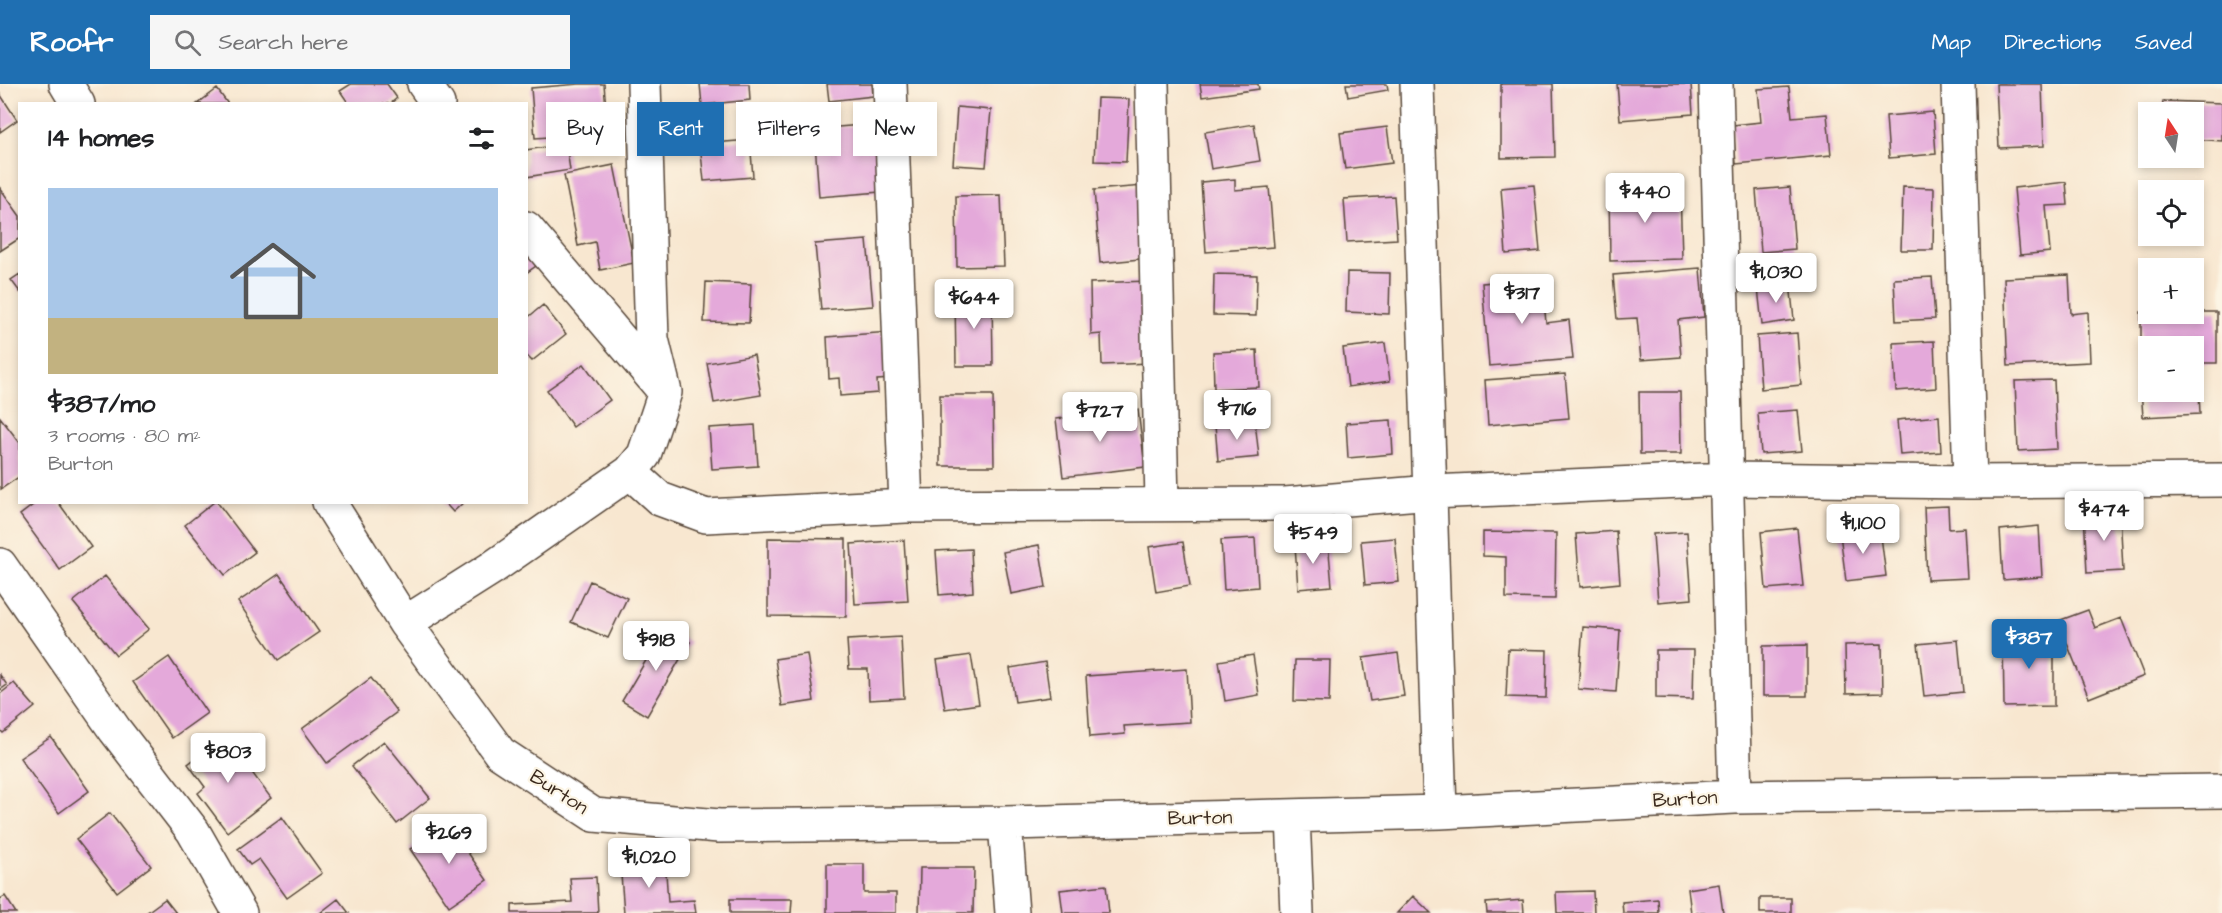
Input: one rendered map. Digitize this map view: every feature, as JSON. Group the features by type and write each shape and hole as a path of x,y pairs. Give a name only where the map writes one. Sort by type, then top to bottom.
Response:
{"street":[{"path":"66,84 77,102"},
{"path":"424,84 437,102"},
{"path":"405,623 492,568 630,472 645,455 665,392 652,339 644,84"},
{"path":"890,84 906,506"},
{"path":"1152,84 1162,502"},
{"path":"1417,84 1432,492 1440,812"},
{"path":"1716,84 1735,797"},
{"path":"1958,84 1970,482"},
{"path":"528,230 665,392"},
{"path":"630,472 660,499 706,516 906,506 1162,502 1285,504 1432,492 1728,479 1970,482 2222,480"},
{"name":"Burton","path":"330,504 405,623 500,753 594,815 718,826 1005,823 1440,812 1735,797 2222,791"},
{"path":"0,565 115,730 193,831 240,913"},
{"path":"1293,816 1297,913"},
{"path":"1005,823 1012,913"}],"building":[{"path":"351,84 387,84 397,98 392,102 348,102 340,91"},
{"path":"604,84 605,102 546,102 546,137 535,138 531,88"},
{"path":"700,84 749,84 750,100 702,102"},
{"path":"827,84 872,84 873,96 829,101"},
{"path":"1200,84 1258,84 1259,89 1202,97"},
{"path":"1346,84 1387,84 1388,90 1348,97"},
{"path":"1501,84 1553,84 1555,157 1501,158"},
{"path":"1617,84 1691,84 1693,114 1620,120"},
{"path":"1996,84 2042,84 2044,146 1999,148"},
{"path":"1789,87 1792,117 1827,114 1831,155 1736,164 1733,125 1761,122 1758,89"},
{"path":"217,89 227,102 200,102"},
{"path":"0,94 17,120 0,132"},
{"path":"1097,98 1129,99 1126,162 1094,161"},
{"path":"2204,102 2222,103 2222,141 2204,140"},
{"path":"957,107 991,110 986,167 953,165"},
{"path":"1933,112 1936,154 1889,158 1886,116"},
{"path":"1254,124 1260,161 1211,169 1205,132"},
{"path":"853,126 853,156 877,156 880,192 819,197 816,156 841,156 841,127"},
{"path":"1387,127 1392,163 1345,169 1340,133"},
{"path":"736,141 736,156 751,156 753,177 704,181 701,156 724,156 724,142"},
{"path":"546,147 546,156 568,156 570,170 528,177 528,150"},
{"path":"614,165 634,263 600,270 595,242 578,246 564,175"},
{"path":"1235,179 1235,190 1269,187 1274,247 1206,252 1201,182"},
{"path":"2066,182 2068,205 2046,206 2050,252 2020,255 2014,188"},
{"path":"1534,185 1540,251 1506,254 1501,188"},
{"path":"1144,186 1150,258 1100,263 1094,190"},
{"path":"1680,187 1682,259 1610,261 1609,189"},
{"path":"1790,187 1795,249 1761,252 1756,190"},
{"path":"1903,187 1934,188 1933,250 1901,250"},
{"path":"0,188 18,213 18,239 0,251"},
{"path":"1001,195 1004,266 957,267 956,196"},
{"path":"1394,196 1397,239 1347,242 1344,199"},
{"path":"867,240 873,306 821,310 815,244"},
{"path":"528,256 536,266 528,272"},
{"path":"1700,268 1704,317 1678,320 1681,357 1641,360 1637,318 1617,319 1613,275"},
{"path":"1347,272 1390,273 1389,314 1346,312"},
{"path":"1214,274 1257,275 1256,316 1213,315"},
{"path":"18,275 18,289 11,280"},
{"path":"2069,275 2071,314 2088,312 2090,362 2008,366 2004,278"},
{"path":"1932,277 1935,319 1896,321 1894,279"},
{"path":"1542,278 1546,323 1569,320 1573,359 1489,366 1482,283"},
{"path":"1149,281 1151,363 1102,365 1101,334 1091,335 1090,283"},
{"path":"706,282 751,284 749,323 704,322"},
{"path":"1790,283 1794,320 1762,325 1758,288"},
{"path":"992,294 993,366 956,366 955,295"},
{"path":"543,305 566,334 532,361 528,357 528,317"},
{"path":"2204,312 2217,312 2217,363 2204,363 2204,336 2141,336 2141,324 2204,324"},
{"path":"889,332 892,379 877,380 878,393 840,396 839,378 829,379 827,337"},
{"path":"1797,333 1801,385 1761,389 1757,336"},
{"path":"1934,341 1936,388 1896,391 1893,343"},
{"path":"1385,343 1390,381 1348,387 1343,348"},
{"path":"1257,350 1259,387 1214,389 1213,352"},
{"path":"754,355 761,395 714,403 707,363"},
{"path":"584,364 610,400 573,427 547,390"},
{"path":"1565,374 1569,418 1488,425 1485,380"},
{"path":"2054,380 2057,449 2018,451 2015,381"},
{"path":"1639,392 1680,392 1681,454 1640,454"},
{"path":"940,395 993,395 994,466 940,466"},
{"path":"2142,402 2199,402 2200,414 2143,417"},
{"path":"1138,410 1145,467 1063,477 1056,419"},
{"path":"1798,410 1802,451 1761,454 1758,413"},
{"path":"1939,416 1941,452 1900,455 1897,420"},
{"path":"0,417 18,440 18,477 1,489"},
{"path":"1391,420 1393,454 1348,458 1346,423"},
{"path":"1255,421 1259,457 1218,461 1215,425"},
{"path":"755,425 758,466 712,469 709,428"},
{"path":"34,504 59,504 91,547 60,570 20,515"},
{"path":"211,504 219,504 255,552 225,575 185,525"},
{"path":"446,504 462,504 453,512"},
{"path":"1948,506 1949,529 1965,528 1968,578 1927,580 1924,507"},
{"path":"2120,510 2123,571 2087,573 2084,512"},
{"path":"2039,526 2042,577 2003,580 2000,530"},
{"path":"1797,528 1803,586 1766,589 1761,532"},
{"path":"1880,528 1886,576 1846,581 1840,534"},
{"path":"1616,531 1620,583 1580,587 1576,534"},
{"path":"1483,532 1556,533 1555,599 1506,598 1506,557 1483,556"},
{"path":"1687,532 1692,599 1658,602 1653,534"},
{"path":"768,538 846,539 846,617 768,616"},
{"path":"1255,538 1258,587 1224,590 1221,540"},
{"path":"1395,538 1399,582 1365,585 1361,541"},
{"path":"904,540 908,601 855,604 851,544"},
{"path":"1328,541 1332,586 1298,589 1295,545"},
{"path":"1183,542 1190,586 1156,592 1149,547"},
{"path":"1039,545 1046,587 1011,594 1003,552"},
{"path":"971,549 973,592 939,595 936,551"},
{"path":"279,574 319,632 278,660 238,602"},
{"path":"105,576 149,629 116,655 73,602"},
{"path":"590,581 627,598 608,638 571,622"},
{"path":"2088,610 2095,628 2121,618 2144,676 2089,698 2058,621"},
{"path":"1583,627 1620,630 1616,692 1578,689"},
{"path":"665,628 690,642 647,716 622,701"},
{"path":"2054,634 2054,706 2004,707 2003,635"},
{"path":"901,637 904,698 869,700 868,669 849,669 847,640"},
{"path":"1958,640 1963,692 1924,696 1918,644"},
{"path":"1882,644 1883,693 1846,694 1845,645"},
{"path":"1807,645 1807,696 1763,696 1763,646"},
{"path":"1508,649 1547,650 1546,698 1506,697"},
{"path":"1656,650 1694,650 1693,699 1656,698"},
{"path":"1398,653 1404,696 1370,701 1363,658"},
{"path":"807,654 814,701 782,706 775,659"},
{"path":"971,655 979,704 945,709 937,660"},
{"path":"1253,655 1259,695 1225,701 1219,661"},
{"path":"169,657 207,713 172,738 133,682"},
{"path":"1295,660 1330,660 1329,702 1294,701"},
{"path":"1045,662 1050,697 1015,702 1010,668"},
{"path":"1187,669 1190,722 1124,726 1125,734 1090,737 1086,676"},
{"path":"0,675 7,685 0,690"},
{"path":"371,678 397,712 327,763 302,729"},
{"path":"14,683 35,707 3,733 0,730 0,694"},
{"path":"225,736 271,798 227,832 198,793 205,787 188,764"},
{"path":"51,737 89,791 59,813 20,758"},
{"path":"384,741 430,798 397,824 352,766"},
{"path":"110,813 151,866 117,892 76,839"},
{"path":"282,817 322,873 287,898 259,859 250,865 238,849"},
{"path":"448,824 487,880 449,906 410,849"},
{"path":"665,859 668,902 694,900 696,913 624,913 620,862"},
{"path":"827,864 864,864 864,893 896,893 896,913 827,913"},
{"path":"920,868 974,868 973,913 919,913"},
{"path":"596,877 598,913 512,913 512,905 572,902 570,878"},
{"path":"1719,884 1723,913 1691,913 1688,889"},
{"path":"1106,885 1109,913 1063,913 1060,890"},
{"path":"1593,891 1594,913 1557,913 1556,892"},
{"path":"5,896 16,913 0,913 0,899"},
{"path":"1413,896 1431,913 1397,913"},
{"path":"1760,898 1791,898 1791,913 1760,913"},
{"path":"165,899 176,913 146,913"},
{"path":"338,899 349,913 320,913"},
{"path":"730,899 792,899 791,913 730,913"},
{"path":"1658,899 1659,913 1623,913 1622,902"},
{"path":"1523,900 1524,913 1487,913 1486,903"}]}
